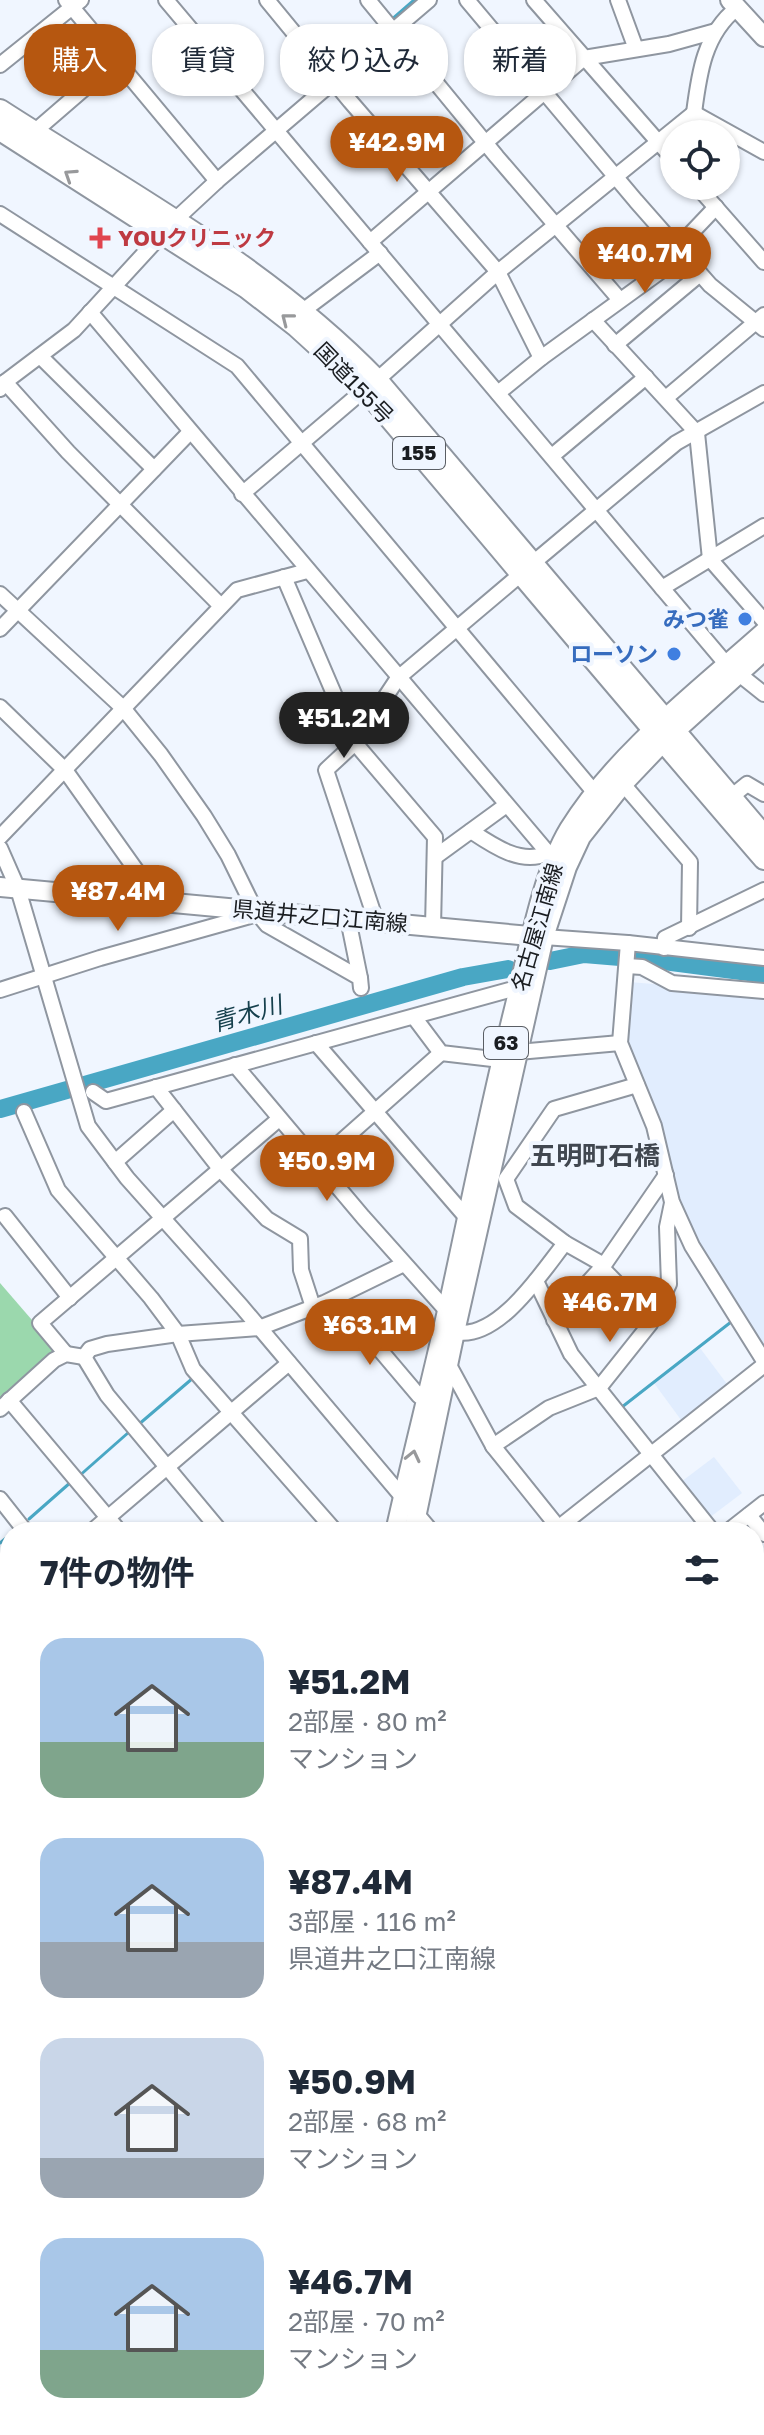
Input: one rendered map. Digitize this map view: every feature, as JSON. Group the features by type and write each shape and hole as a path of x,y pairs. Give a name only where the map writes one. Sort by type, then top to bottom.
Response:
{"highway":[{"name":"国道155号","path":"0,110 168,227 371,384"},
{"name":"国道155号","path":"0,130 257,275 304,310 527,568 664,732 764,859"},
{"name":"国道155号","path":"664,732 731,797 764,836"}],"main road":[{"path":"734,4 764,37"},
{"name":"名古屋江南線","path":"397,1522 467,1218 538,937 550,857 595,793 733,669 764,632"},
{"name":"名古屋江南線","path":"733,669 764,651"},
{"name":"名古屋江南線","path":"415,1522 495,1154 520,987 581,837 664,732"},
{"name":"県道井之口江南線","path":"9,888 538,937"}],"street":[{"path":"166,0 662,588 733,669 764,694"},
{"path":"267,0 287,24"},
{"path":"368,0 388,24"},
{"path":"402,24 429,0"},
{"path":"467,0 487,24"},
{"path":"534,0 660,145"},
{"path":"618,0 636,49"},
{"path":"0,65 73,3 88,24"},
{"path":"242,494 498,272 694,113 700,66 716,31 734,4"},
{"path":"576,65 584,58 669,44 716,31"},
{"path":"136,86 217,181"},
{"path":"34,132 76,96"},
{"path":"221,606 3,385 74,330 168,227 316,96"},
{"path":"348,96 498,272 541,358"},
{"path":"447,96 620,300"},
{"path":"304,310 375,247 429,192 542,96"},
{"path":"548,96 710,285 761,322 667,397"},
{"path":"694,113 764,152"},
{"path":"710,200 764,262"},
{"path":"498,393 680,251 716,207"},
{"path":"0,214 237,366 595,793"},
{"path":"615,345 700,274"},
{"path":"90,312 550,857"},
{"path":"593,320 697,433 710,559 764,621"},
{"path":"40,356 154,469"},
{"path":"552,456 646,377"},
{"path":"376,921 326,770 355,743 398,678 676,443 764,393"},
{"path":"0,629 190,432"},
{"path":"662,588 764,526"},
{"path":"0,837 237,590 307,571"},
{"path":"284,577 355,743 435,837 433,927"},
{"path":"0,594 123,708 161,755 204,816 228,855 255,910 267,925 360,983 348,919"},
{"path":"3,717 65,770 158,901"},
{"path":"623,784 690,862 689,928"},
{"path":"731,797 747,784 764,794"},
{"path":"435,857 505,806"},
{"path":"471,831 513,854 535,859 550,857"},
{"path":"0,848 9,888 43,978 88,1126 163,1219 403,1497 415,1522"},
{"path":"664,948 665,938 764,890"},
{"path":"0,990 250,916 255,910"},
{"path":"538,937 627,956 672,983 764,991"},
{"path":"627,956 664,948 764,958"},
{"path":"568,1522 764,1363 692,1246 672,1202 654,1126 620,1043 627,956"},
{"path":"93,1092 106,1101 520,987"},
{"path":"414,1017 441,1053"},
{"path":"316,1043 467,1218"},
{"path":"317,1163 441,1053 510,1056 620,1043"},
{"path":"235,1065 447,1311"},
{"path":"637,1085 554,1109 506,1179 516,1206 565,1243 603,1266 652,1319"},
{"path":"156,1087 221,1170 267,1219 300,1239 301,1270 313,1307"},
{"path":"115,1162 174,1110"},
{"path":"24,1112 58,1190 178,1334 193,1369 327,1522"},
{"path":"66,1354 40,1323 279,1119"},
{"path":"495,1154 521,1157"},
{"path":"554,1320 603,1266 666,1175"},
{"path":"493,1446 549,1408 599,1388 652,1319 669,1284 667,1227 672,1202"},
{"path":"2,1215 70,1298"},
{"path":"455,1332 466,1335 513,1306 565,1243"},
{"path":"84,1357 90,1349 107,1344 178,1334 259,1328 336,1298 404,1264"},
{"path":"536,1281 571,1354 705,1522"},
{"path":"336,1298 419,1396 427,1397"},
{"path":"111,1522 5,1405 54,1360 66,1354 84,1357 107,1395 212,1522"},
{"path":"103,1522 289,1363"},
{"path":"449,1365 493,1446 552,1522"},
{"path":"0,1499 18,1522"},
{"path":"740,1522 764,1503"},
{"path":"749,1515 755,1522"}],"shaded area":[{"path":"629,982 764,993 764,1349 684,1219 663,1130 625,1042"},
{"path":"700,1348 730,1388 684,1424 654,1383"},
{"path":"714,1457 742,1493 709,1518 681,1482"}],"green space":[{"path":"0,1283 57,1349 0,1403"}],"waterway":[{"path":"390,21 414,0"},
{"name":"青木川","path":"550,961 584,954 764,974"},
{"name":"青木川","path":"0,1109 463,977 508,969"},
{"path":"622,1407 731,1322 733,1324"},
{"path":"138,1425 193,1378"},
{"path":"78,1477 129,1432"},
{"path":"29,1519 71,1482"}],"place":[{"name":"YOUクリニック","path":"100,238"},
{"name":"みつ雀","path":"745,619"},
{"name":"ローソン","path":"674,654"}],"district":[{"name":"五明町石橋","path":"595,1156"}]}
